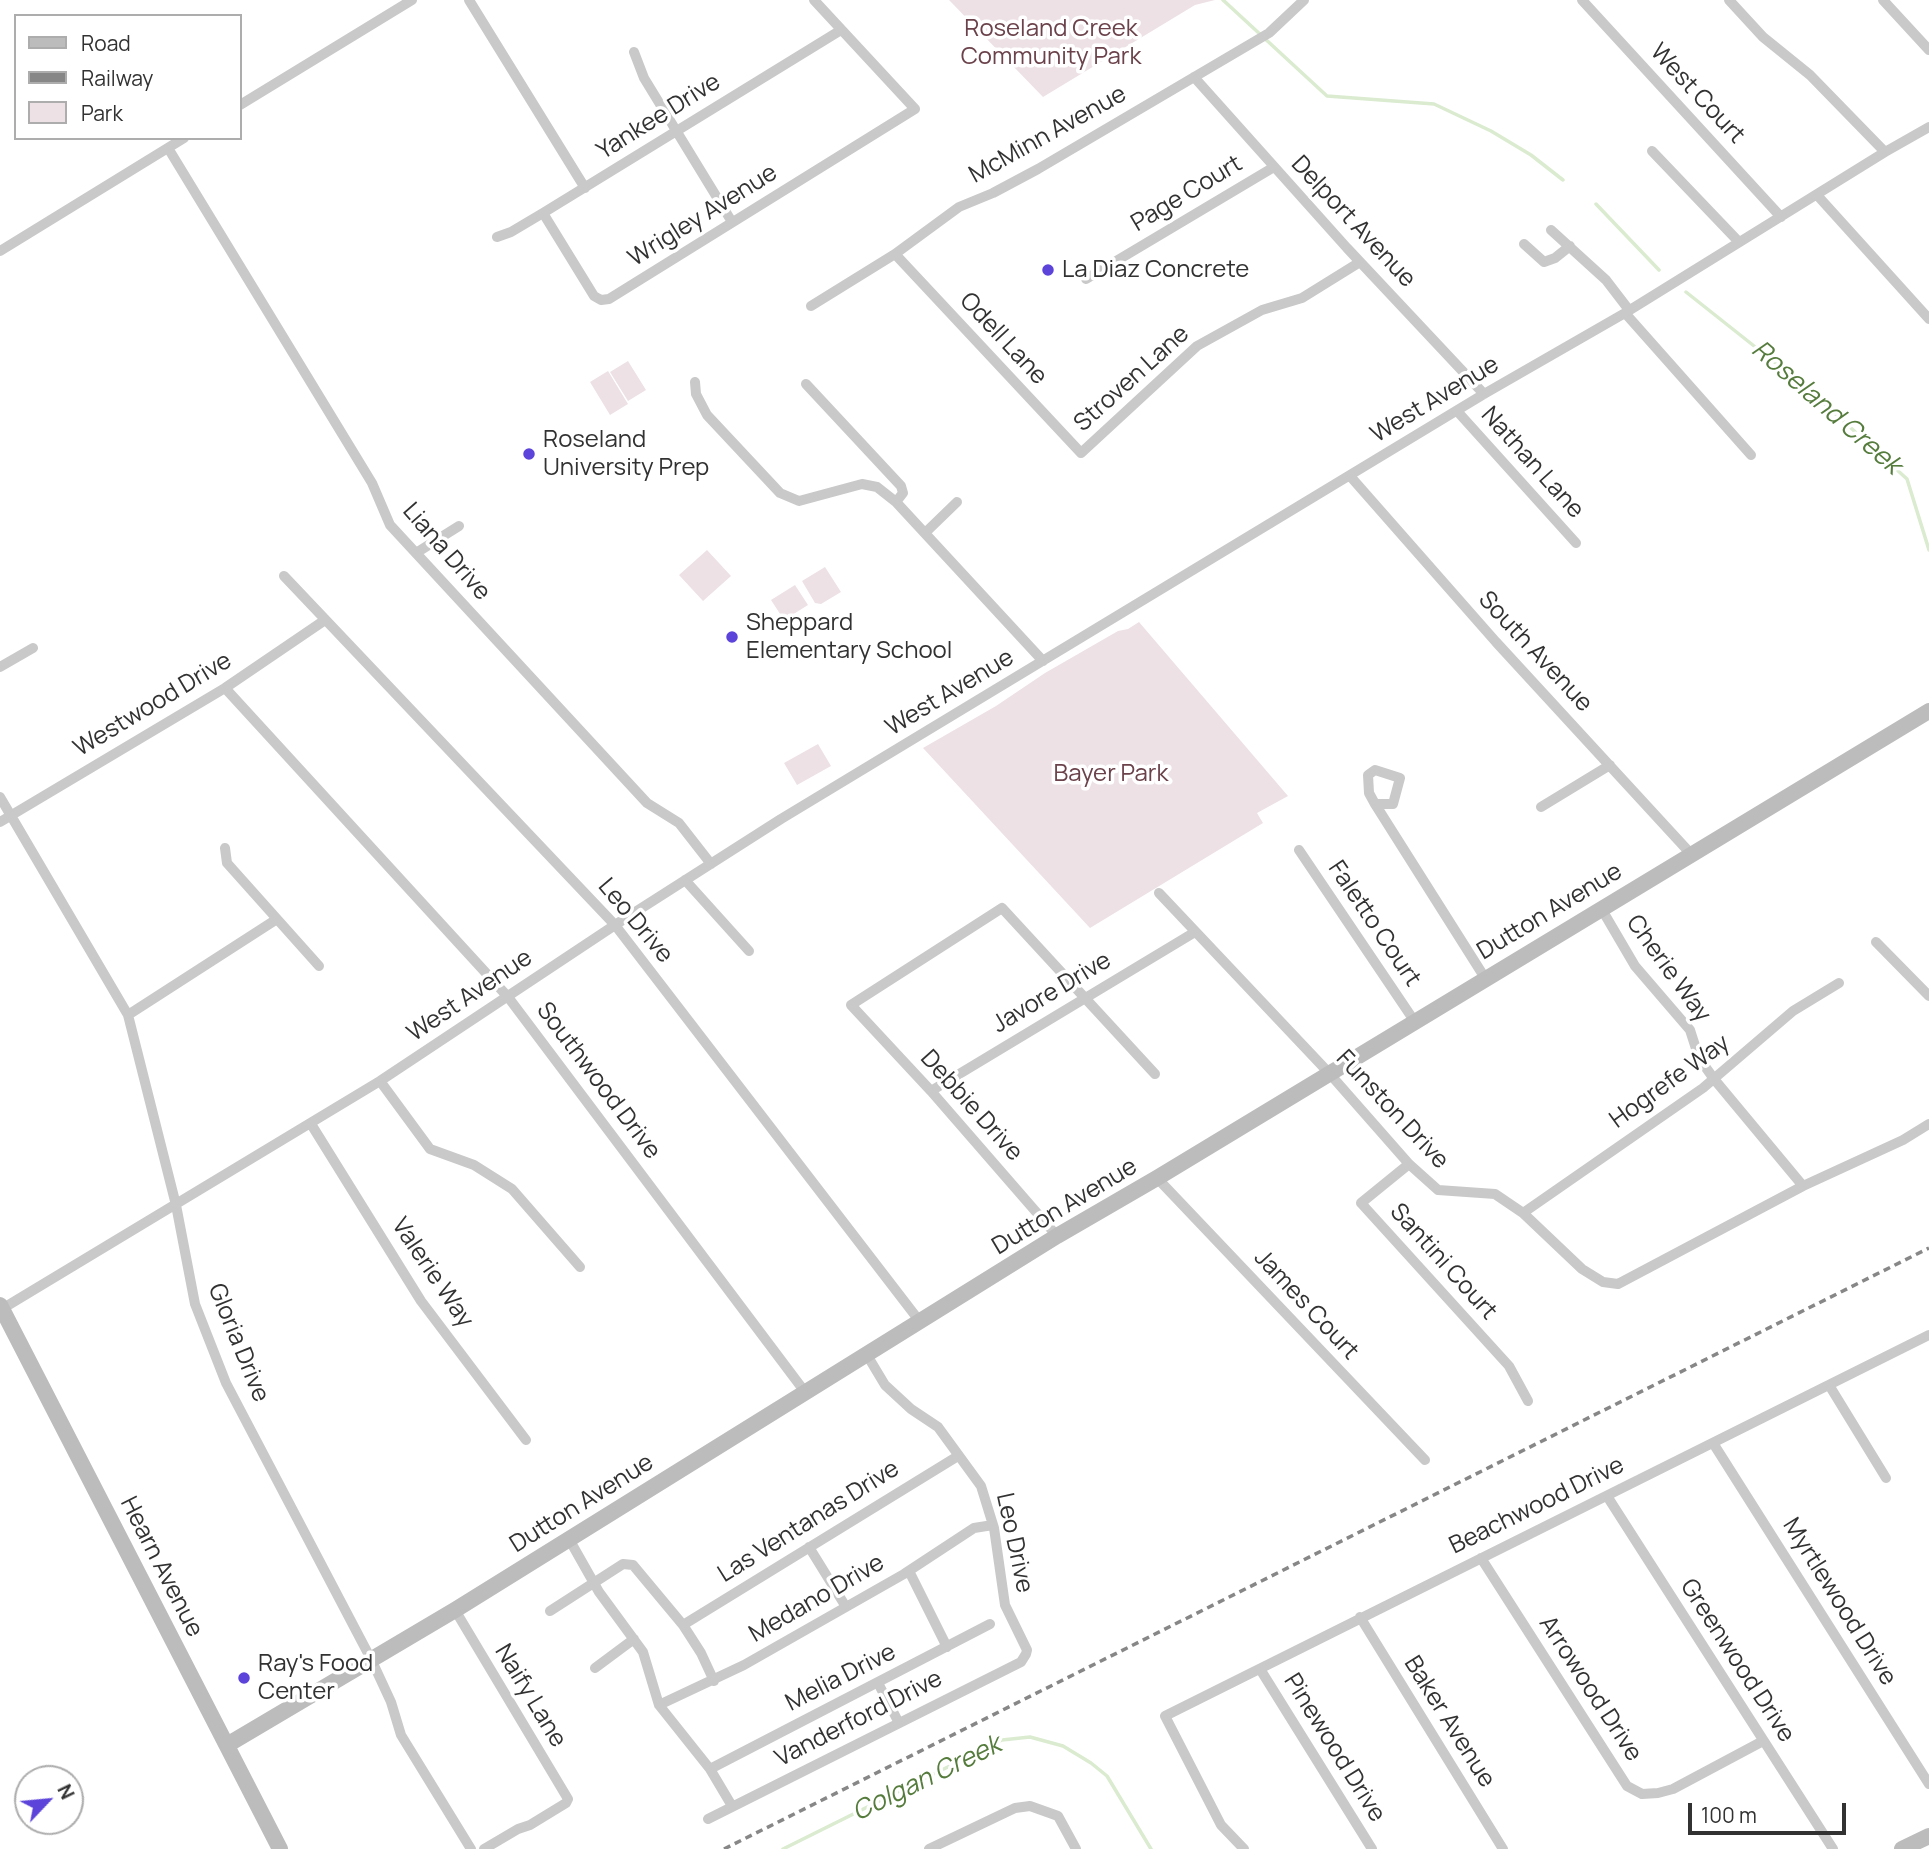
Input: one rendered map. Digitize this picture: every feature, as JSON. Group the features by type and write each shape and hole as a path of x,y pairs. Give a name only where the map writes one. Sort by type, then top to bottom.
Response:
{"main road":[{"name":"Dutton Avenue","path":"227,1745 372,1661 921,1323 1057,1236 1691,854 1927,718"},
{"name":"Hearn Avenue","path":"1,1307 280,1849"},
{"path":"1902,1849 1929,1836"}],"street":[{"path":"242,104 412,0"},
{"path":"469,0 584,188"},
{"path":"814,0 841,30"},
{"name":"McMinn Avenue","path":"811,306 895,254 959,207 1038,169 1269,33 1304,0"},
{"name":"West Court","path":"1582,0 1781,216"},
{"path":"1729,0 1763,37 1810,75 1885,152"},
{"path":"1883,0 1929,50"},
{"name":"Yankee Drive","path":"497,237 543,213 841,30"},
{"name":"Wrigley Avenue","path":"543,213 589,289 601,300 617,295 915,110 841,30"},
{"path":"634,52 644,78 732,222"},
{"name":"Delport Avenue","path":"1194,78 1360,262 1484,394"},
{"name":"West Avenue","path":"1,1307 380,1081 710,864 1929,127"},
{"path":"0,251 181,140"},
{"name":"Liana Drive","path":"168,148 372,483 390,525 647,803 679,823 710,864"},
{"path":"1653,151 1738,241"},
{"name":"Page Court","path":"1086,279 1274,167"},
{"path":"1817,195 1929,319"},
{"path":"1551,230 1606,280 1627,311 1751,456"},
{"path":"1524,244 1544,262 1555,258 1570,246"},
{"name":"Odell Lane","path":"895,254 1081,453"},
{"name":"Stroven Lane","path":"1081,453 1197,345 1262,310 1302,298 1360,262"},
{"path":"695,382 696,394 707,415 780,493 799,500 862,484 877,487 896,502 1044,661"},
{"path":"806,384 901,486 902,493 896,502"},
{"name":"Nathan Lane","path":"1457,411 1576,543"},
{"name":"South Avenue","path":"1350,477 1461,603 1691,854"},
{"path":"925,533 957,502"},
{"path":"416,554 459,526"},
{"name":"Leo Drive","path":"284,576 615,925 921,1323"},
{"name":"Westwood Drive","path":"0,822 225,688 325,621"},
{"path":"0,667 33,648"},
{"name":"Southwood Drive","path":"225,688 508,997 805,1392"},
{"path":"1541,807 1610,765"},
{"name":"Gloria Drive","path":"0,797 128,1015 176,1205 195,1304 226,1383 372,1661 391,1702 401,1734 471,1849"},
{"path":"1376,804 1485,978"},
{"path":"225,848 227,863 319,967"},
{"name":"Faletto Court","path":"1299,850 1415,1021"},
{"path":"685,880 749,951"},
{"name":"Funston Drive","path":"1159,893 1329,1073 1409,1164 1438,1190 1495,1195 1523,1213 1582,1269 1603,1282 1618,1284 1803,1186 1903,1140 1929,1124"},
{"name":"Debbie Drive","path":"1057,1236 932,1091 851,1005 1002,908 1086,998"},
{"name":"Cherie Way","path":"1601,908 1635,966 1690,1030 1699,1058 1714,1079 1803,1186"},
{"path":"128,1015 277,919"},
{"name":"Javore Drive","path":"932,1091 1195,932"},
{"path":"1876,942 1929,996"},
{"name":"Hogrefe Way","path":"1523,1213 1714,1079 1793,1011 1839,983"},
{"path":"1086,998 1155,1074"},
{"path":"380,1081 429,1149 474,1164 512,1189 580,1267"},
{"name":"Valerie Way","path":"311,1124 421,1301 526,1440"},
{"name":"Santini Court","path":"1409,1164 1361,1203 1509,1366 1528,1401"},
{"name":"James Court","path":"1157,1178 1424,1460"},
{"name":"Beachwood Drive","path":"1244,1849 1221,1825 1165,1716 1929,1335"},
{"name":"Leo Drive","path":"867,1355 885,1385 911,1409 938,1427 981,1486 993,1525 1005,1605 1027,1650 1026,1654"},
{"path":"1829,1385 1886,1478"},
{"name":"Myrtlewood Drive","path":"1713,1443 1929,1784"},
{"name":"Las Ventanas Drive","path":"683,1625 958,1456"},
{"name":"Greenwood Drive","path":"1607,1496 1833,1849"},
{"name":"Medano Drive","path":"659,1705 714,1681 846,1607 909,1571 974,1528 993,1525"},
{"path":"569,1539 593,1582 645,1657 659,1705 710,1769 732,1806"},
{"path":"809,1547 846,1607"},
{"name":"Arrowood Drive","path":"1481,1558 1628,1786 1642,1794 1673,1789 1763,1741"},
{"path":"550,1611 623,1564 633,1565 683,1625 714,1681"},
{"path":"909,1571 947,1647"},
{"name":"Naify Lane","path":"455,1610 568,1799 566,1803 530,1825 484,1849"},
{"name":"Baker Avenue","path":"1360,1617 1503,1849"},
{"name":"Melia Drive","path":"710,1769 990,1624"},
{"path":"595,1668 634,1639"},
{"name":"Vanderford Drive","path":"708,1819 1021,1662 1026,1654"},
{"name":"Pinewood Drive","path":"1260,1669 1372,1849"},
{"path":"878,1683 898,1723"},
{"path":"929,1849 1015,1808 1030,1806 1058,1816 1076,1849"},
{"path":"952,1837 957,1849"}],"green space":[{"name":"Roseland Creek Community Park","path":"949,0 1215,0 1195,5 1043,97"},
{"path":"628,361 646,390 628,401 610,372"},
{"path":"608,371 628,404 610,415 590,382"},
{"path":"707,550 731,576 703,601 679,575"},
{"path":"825,567 841,592 821,604 815,603 802,581"},
{"path":"795,585 808,605 784,620 771,600"},
{"name":"Bayer Park","path":"1139,622 1288,796 1257,813 1263,823 1090,928 923,748 996,706 1045,673 1118,631 1128,629"},
{"path":"818,744 831,766 797,785 784,763"}],"waterway":[{"name":"Roseland Creek","path":"1223,0 1327,96 1434,104 1491,131 1531,155 1563,180"},
{"name":"Roseland Creek","path":"1596,204 1659,270"},
{"name":"Roseland Creek","path":"1686,292 1807,388 1907,479 1929,550"},
{"name":"Colgan Creek","path":"783,1849 1002,1740 1030,1737 1063,1746 1107,1776 1151,1849"}],"railway":[{"path":"724,1849 1929,1248"}],"place":[{"name":"La Diaz Concrete","path":"1048,270"},
{"name":"Roseland University Prep","path":"529,454"},
{"name":"Sheppard Elementary School","path":"732,637"},
{"name":"Ray's Food Center","path":"244,1678"}]}
